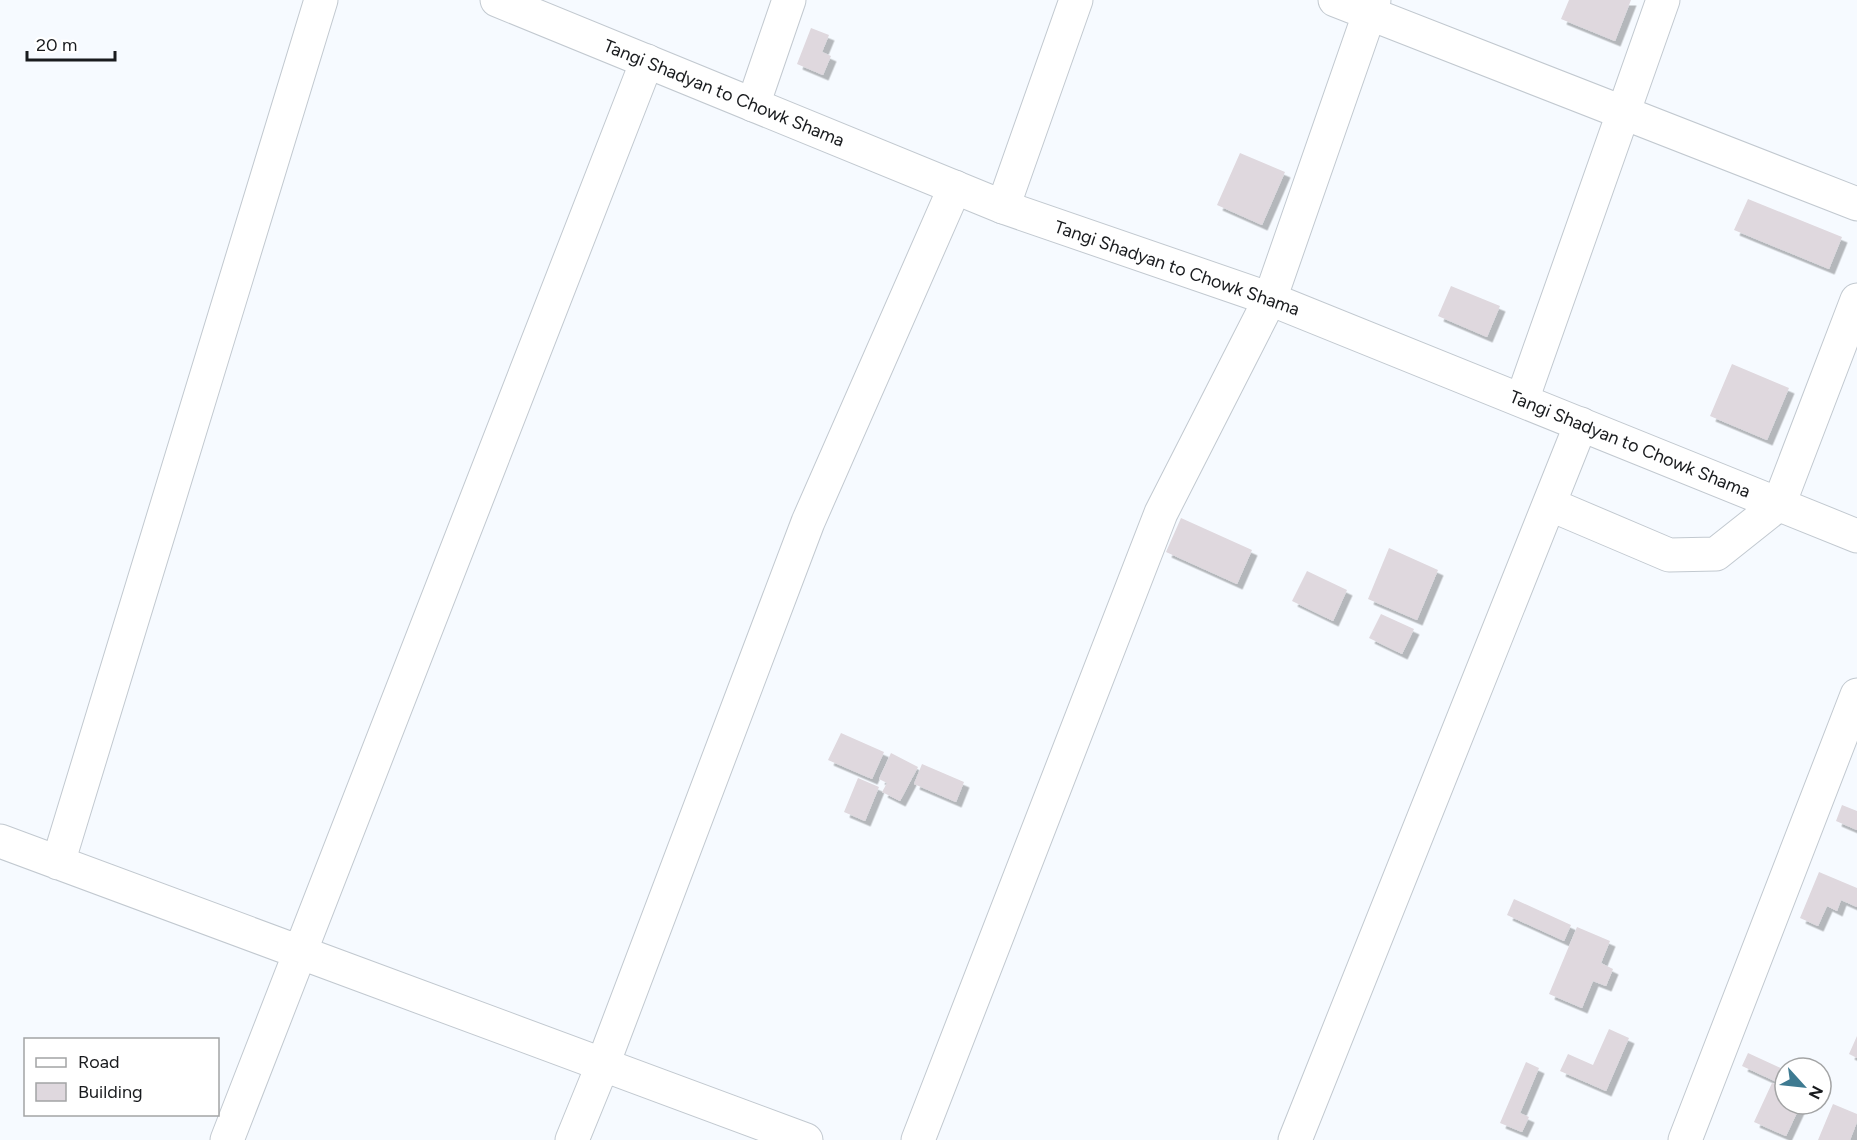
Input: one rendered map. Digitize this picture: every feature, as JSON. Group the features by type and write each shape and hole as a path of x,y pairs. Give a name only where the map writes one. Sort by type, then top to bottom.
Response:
{"street":[{"path":"58,863 321,0"},
{"name":"Tangi Shadyan to Chowk Shama","path":"498,0 1003,207 1270,299 1857,536"},
{"path":"753,105 789,0"},
{"path":"1003,207 1077,0"},
{"path":"1335,0 1371,7 1623,112 1857,204"},
{"path":"1522,400 1663,0"},
{"path":"918,1140 1161,513 1270,299 1371,7"},
{"path":"227,1140 647,62"},
{"path":"572,1140 603,1064 808,522 955,187"},
{"path":"1549,504 1669,555 1716,554 1779,504 1857,300"},
{"path":"1295,1140 1581,424"},
{"path":"1685,1140 1857,695"},
{"path":"2,850 58,863 806,1140"}],"building":[{"path":"1569,0 1631,0 1615,41 1561,19"},
{"path":"811,28 829,35 822,52 831,56 823,75 797,64"},
{"path":"1240,153 1285,172 1262,225 1217,205"},
{"path":"1748,199 1842,237 1829,269 1734,230"},
{"path":"1451,286 1500,306 1487,337 1438,316"},
{"path":"1732,364 1789,388 1767,440 1710,416"},
{"path":"1181,518 1252,550 1237,584 1166,552"},
{"path":"1389,548 1438,570 1417,620 1368,599"},
{"path":"1307,571 1347,590 1333,621 1292,601"},
{"path":"1381,614 1414,629 1402,654 1369,638"},
{"path":"841,733 884,752 872,779 828,760"},
{"path":"891,753 918,767 900,801 882,792 887,783 879,779"},
{"path":"922,764 964,782 956,802 914,784"},
{"path":"858,778 879,787 865,821 844,812"},
{"path":"1842,805 1857,811 1857,830 1836,821"},
{"path":"1819,872 1857,888 1857,907 1841,900 1837,911 1827,906 1818,926 1800,918"},
{"path":"1514,899 1571,925 1564,941 1507,915"},
{"path":"1577,927 1610,941 1601,963 1613,969 1606,986 1593,981 1582,1008 1549,994"},
{"path":"1609,1029 1629,1038 1606,1091 1560,1071 1568,1054 1593,1065"},
{"path":"1857,1036 1857,1058 1849,1054"},
{"path":"1748,1053 1773,1064 1773,1080 1742,1066"},
{"path":"1526,1062 1539,1068 1520,1113 1529,1117 1522,1132 1500,1123"},
{"path":"1773,1083 1773,1116 1795,1116 1786,1136 1754,1122"},
{"path":"1833,1104 1857,1114 1857,1122 1850,1140 1818,1140 1828,1116 1833,1116"}]}
